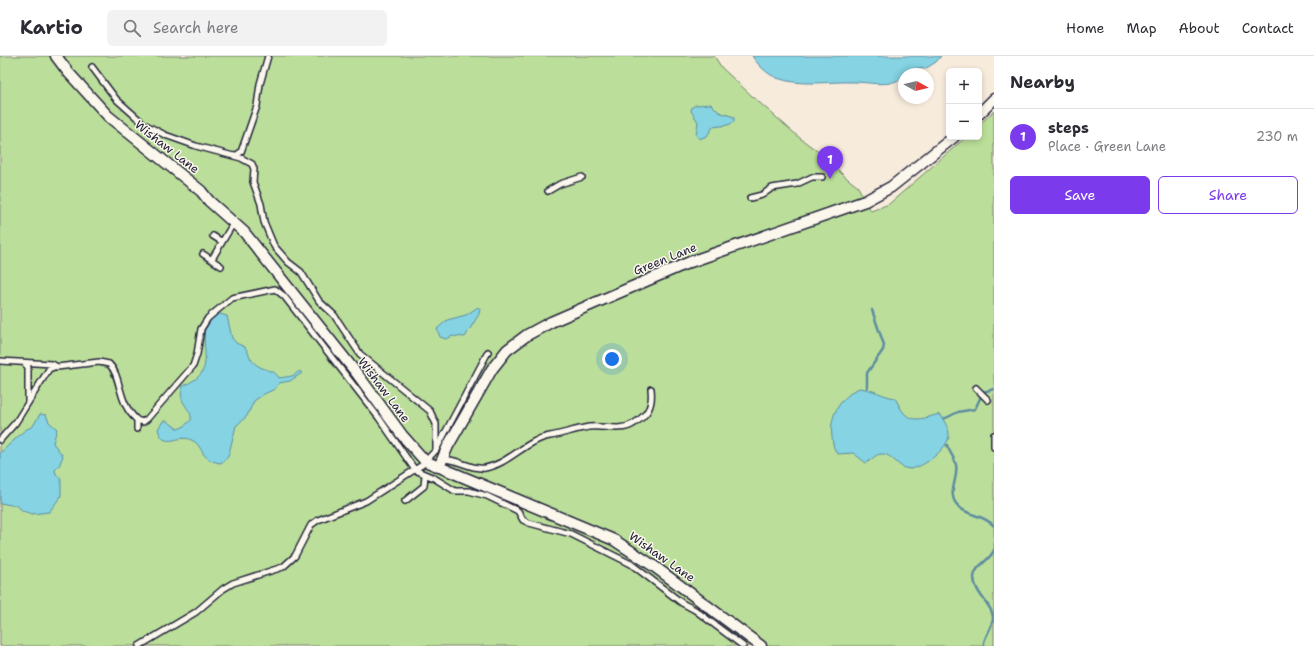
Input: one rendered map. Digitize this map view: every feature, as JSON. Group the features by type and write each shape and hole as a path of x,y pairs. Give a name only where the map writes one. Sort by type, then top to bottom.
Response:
{"street":[{"name":"Wishaw Lane","path":"56,56 68,72 114,121 191,183 234,222 270,263 358,375 402,436 425,461 441,463 614,540 655,567 761,646"},
{"path":"982,111 994,99"},
{"name":"Green Lane","path":"441,463 448,446 492,369 507,350 527,335 551,322 690,262 823,217 872,198 892,187 950,140"}],"lane":[{"path":"235,156 241,152 257,106 260,84 268,56"},
{"path":"92,67 116,99 144,124 178,140 235,156 247,161 254,168 255,188 261,204 266,230 274,246 288,262 301,272 319,301 334,315 360,354 430,411 436,424 436,450"},
{"path":"548,191 560,184 582,177"},
{"path":"750,198 762,195 772,188 797,184 812,177 822,177"},
{"path":"212,259 234,222"},
{"path":"213,236 222,241"},
{"path":"202,254 221,266"},
{"path":"137,420 137,428 193,366 197,354 201,329 208,318 232,298 275,289 284,296 379,418 415,470 434,478 455,491 469,491 486,496 518,511 523,520 529,523 571,534 632,564 682,603 695,610 743,646"},
{"path":"139,646 196,612 223,589 283,566 295,556 311,525 318,520 366,501 415,470 436,450 488,352"},
{"path":"0,361 47,367 99,362 109,364 115,374 123,401 137,420 143,422"},
{"path":"28,402 30,365"},
{"path":"0,440 10,430 33,395 47,367"},
{"path":"976,388 988,400"},
{"path":"28,389 29,394 33,395"},
{"path":"441,463 485,468 502,462 549,436 589,427 613,429 632,425 648,413 651,403 651,389"},
{"path":"994,435 994,446"},
{"path":"406,501 424,486 425,475"}],"green space":[{"path":"0,56 714,56 722,68 752,96 801,139 828,159 843,175 858,187 871,211 889,204 963,140 982,140 982,122 994,111 994,646 0,646"}],"water":[{"path":"752,56 941,56 936,62 927,68 898,68 898,80 881,84 853,82 805,83 786,81 766,72"},
{"path":"711,104 719,112 734,117 734,122 728,125 713,127 707,136 699,139 696,135 698,122 691,111 692,107 696,105"},
{"path":"478,307 480,309 479,314 465,337 453,336 446,339 440,337 437,329 447,320 466,315"},
{"path":"220,314 227,316 232,338 236,343 245,347 256,365 273,372 279,378 292,376 300,371 302,373 290,381 279,383 275,389 254,401 247,416 236,426 228,457 221,463 208,459 198,445 189,439 163,439 158,429 163,421 167,421 178,429 183,427 191,420 190,412 183,402 181,392 183,386 196,379 202,372 205,357 204,339 207,323 212,318"},
{"path":"859,388 895,398 904,413 911,418 922,419 941,415 949,432 948,440 945,446 922,465 910,469 902,467 885,454 877,455 866,463 853,453 838,454 834,448 832,437 832,421 834,414 841,402"},
{"path":"40,414 46,415 49,422 57,429 53,443 63,456 59,466 55,470 61,481 61,496 49,512 32,514 23,511 17,506 0,503 0,453 25,430 33,426"}],"waterway":[{"path":"867,388 867,373 883,350 884,345 872,310"},
{"path":"944,419 958,412 975,409 983,392 994,389"},
{"path":"947,445 956,465 956,476 953,487 953,497 955,502 963,510 990,522 994,526"},
{"path":"984,646 984,642 993,619 990,609 977,589 974,577 977,569 994,550"}],"place":[{"name":"steps","path":"830,179"}]}
